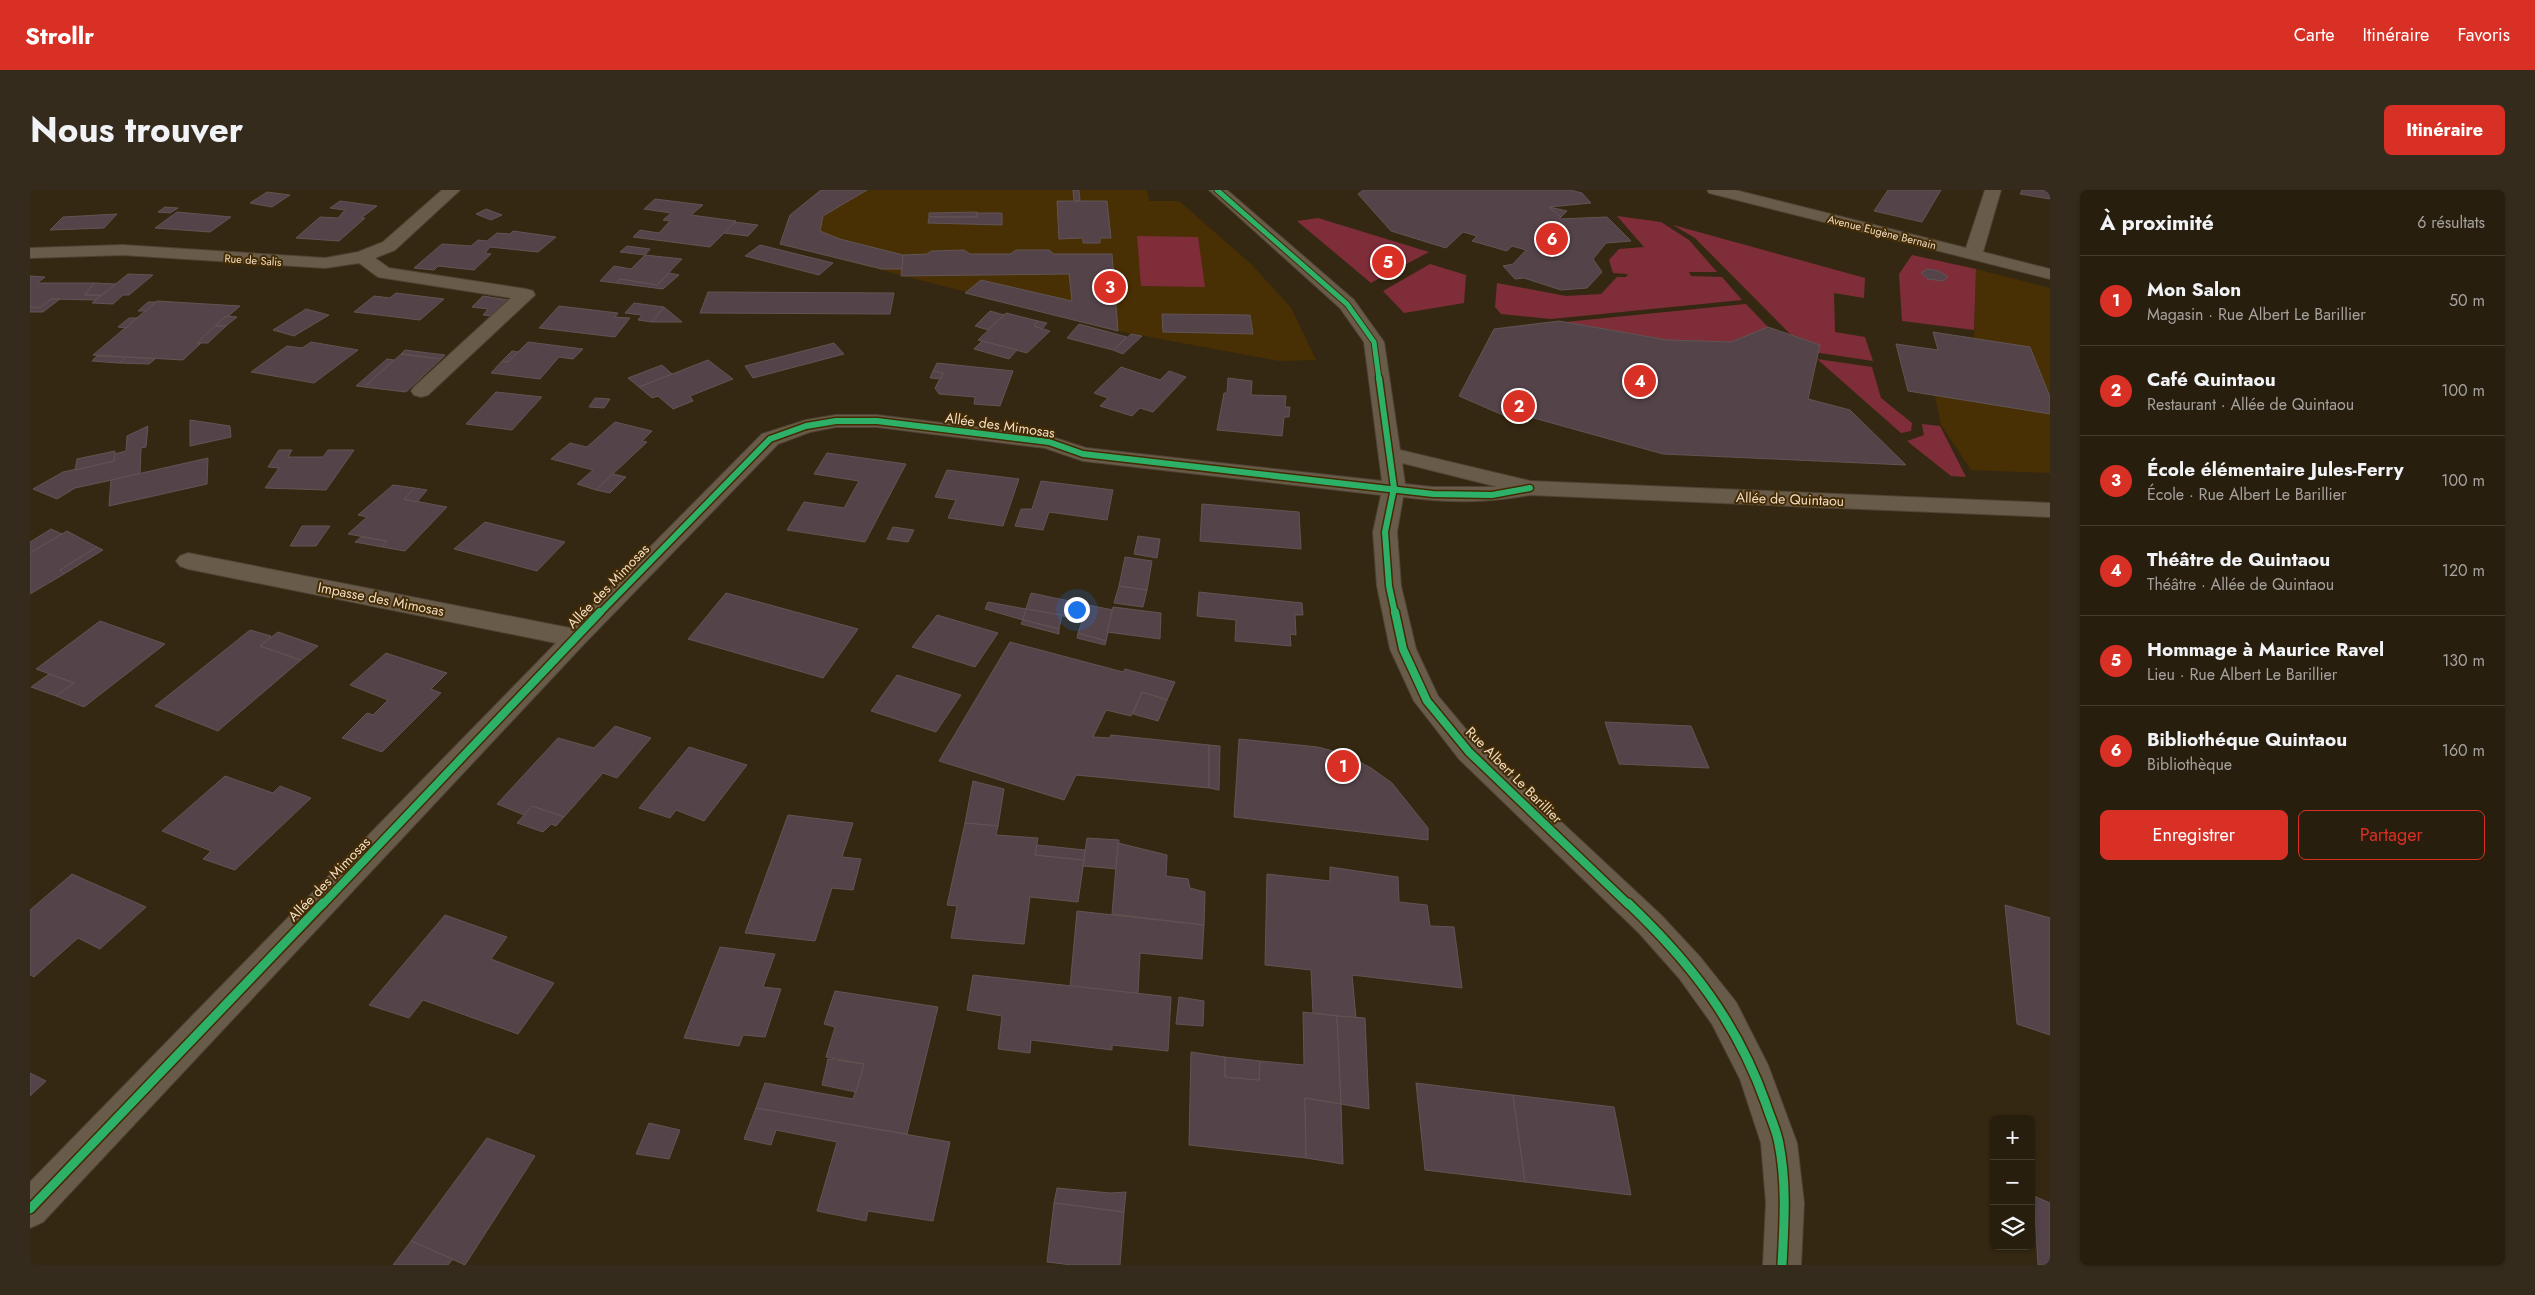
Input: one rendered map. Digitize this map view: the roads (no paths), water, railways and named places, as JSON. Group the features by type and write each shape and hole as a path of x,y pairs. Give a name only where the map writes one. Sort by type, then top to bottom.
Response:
{"street":[{"name":"Rue de Salis","path":"30,253 123,250 325,263 362,257 389,246 452,190"},
{"name":"Rue Albert Le Barillier","path":"1217,190 1347,304 1374,342 1394,488 1386,532 1392,606 1403,648 1427,701 1470,752 1650,924 1690,968 1724,1013 1756,1076 1779,1143 1785,1203 1782,1265"},
{"name":"Avenue Eugène Bernain","path":"1715,190 2050,274"},
{"path":"1973,255 1993,190"},
{"path":"362,257 384,273 526,294 421,391"},
{"name":"Allée des Mimosas","path":"30,1209 524,694 574,638 770,439 806,426 836,421 877,421 1049,442 1083,454 1394,488"},
{"name":"Allée de Quintaou","path":"1390,454 1530,488 2050,510"},
{"name":"Allée de Quintaou","path":"1394,488 1433,494 1492,495 1530,488"},
{"name":"Impasse des Mimosas","path":"188,561 574,638"}],"place":[{"name":"Bibliothéque Quintaou","path":"1552,239"},
{"name":"Hommage à Maurice Ravel","path":"1388,262"},
{"name":"École élémentaire Jules-Ferry","path":"1110,287"},
{"name":"Théâtre de Quintaou","path":"1640,381"},
{"name":"Café Quintaou","path":"1519,406"},
{"name":"Mon Salon","path":"1343,766"}]}
